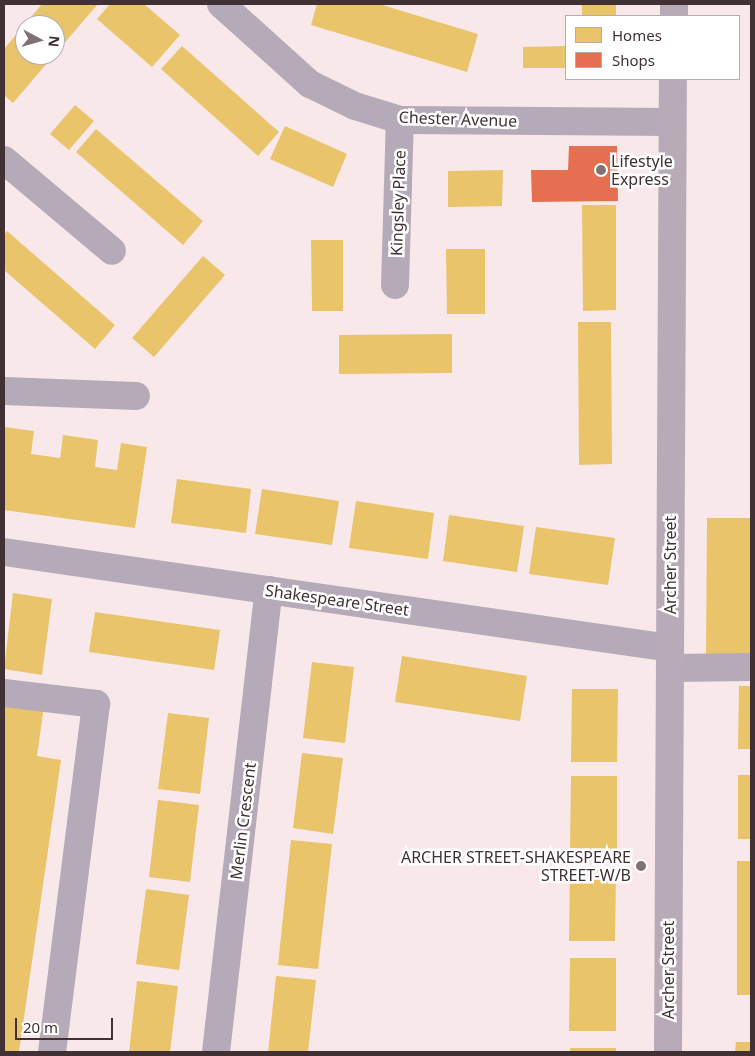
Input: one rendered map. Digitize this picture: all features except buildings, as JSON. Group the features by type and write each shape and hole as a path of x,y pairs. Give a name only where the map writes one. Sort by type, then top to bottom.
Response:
{"main road":[{"name":"Archer Street","path":"668,1052 673,80"}],"street":[{"name":"Chester Avenue","path":"239,9 310,84 355,106 400,120 672,122"},
{"name":"Kingsley Place","path":"395,285 400,120"},
{"path":"4,160 112,251"},
{"path":"4,391 136,396"},
{"name":"Shakespeare Street","path":"4,552 270,590 670,658 751,667"},
{"name":"Merlin Crescent","path":"216,1052 270,590"},
{"path":"4,693 96,704 52,1052"}],"place":[{"name":"Lifestyle Express","path":"601,170"},
{"name":"ARCHER STREET-SHAKESPEARE STREET-W/B","path":"641,866"}]}
